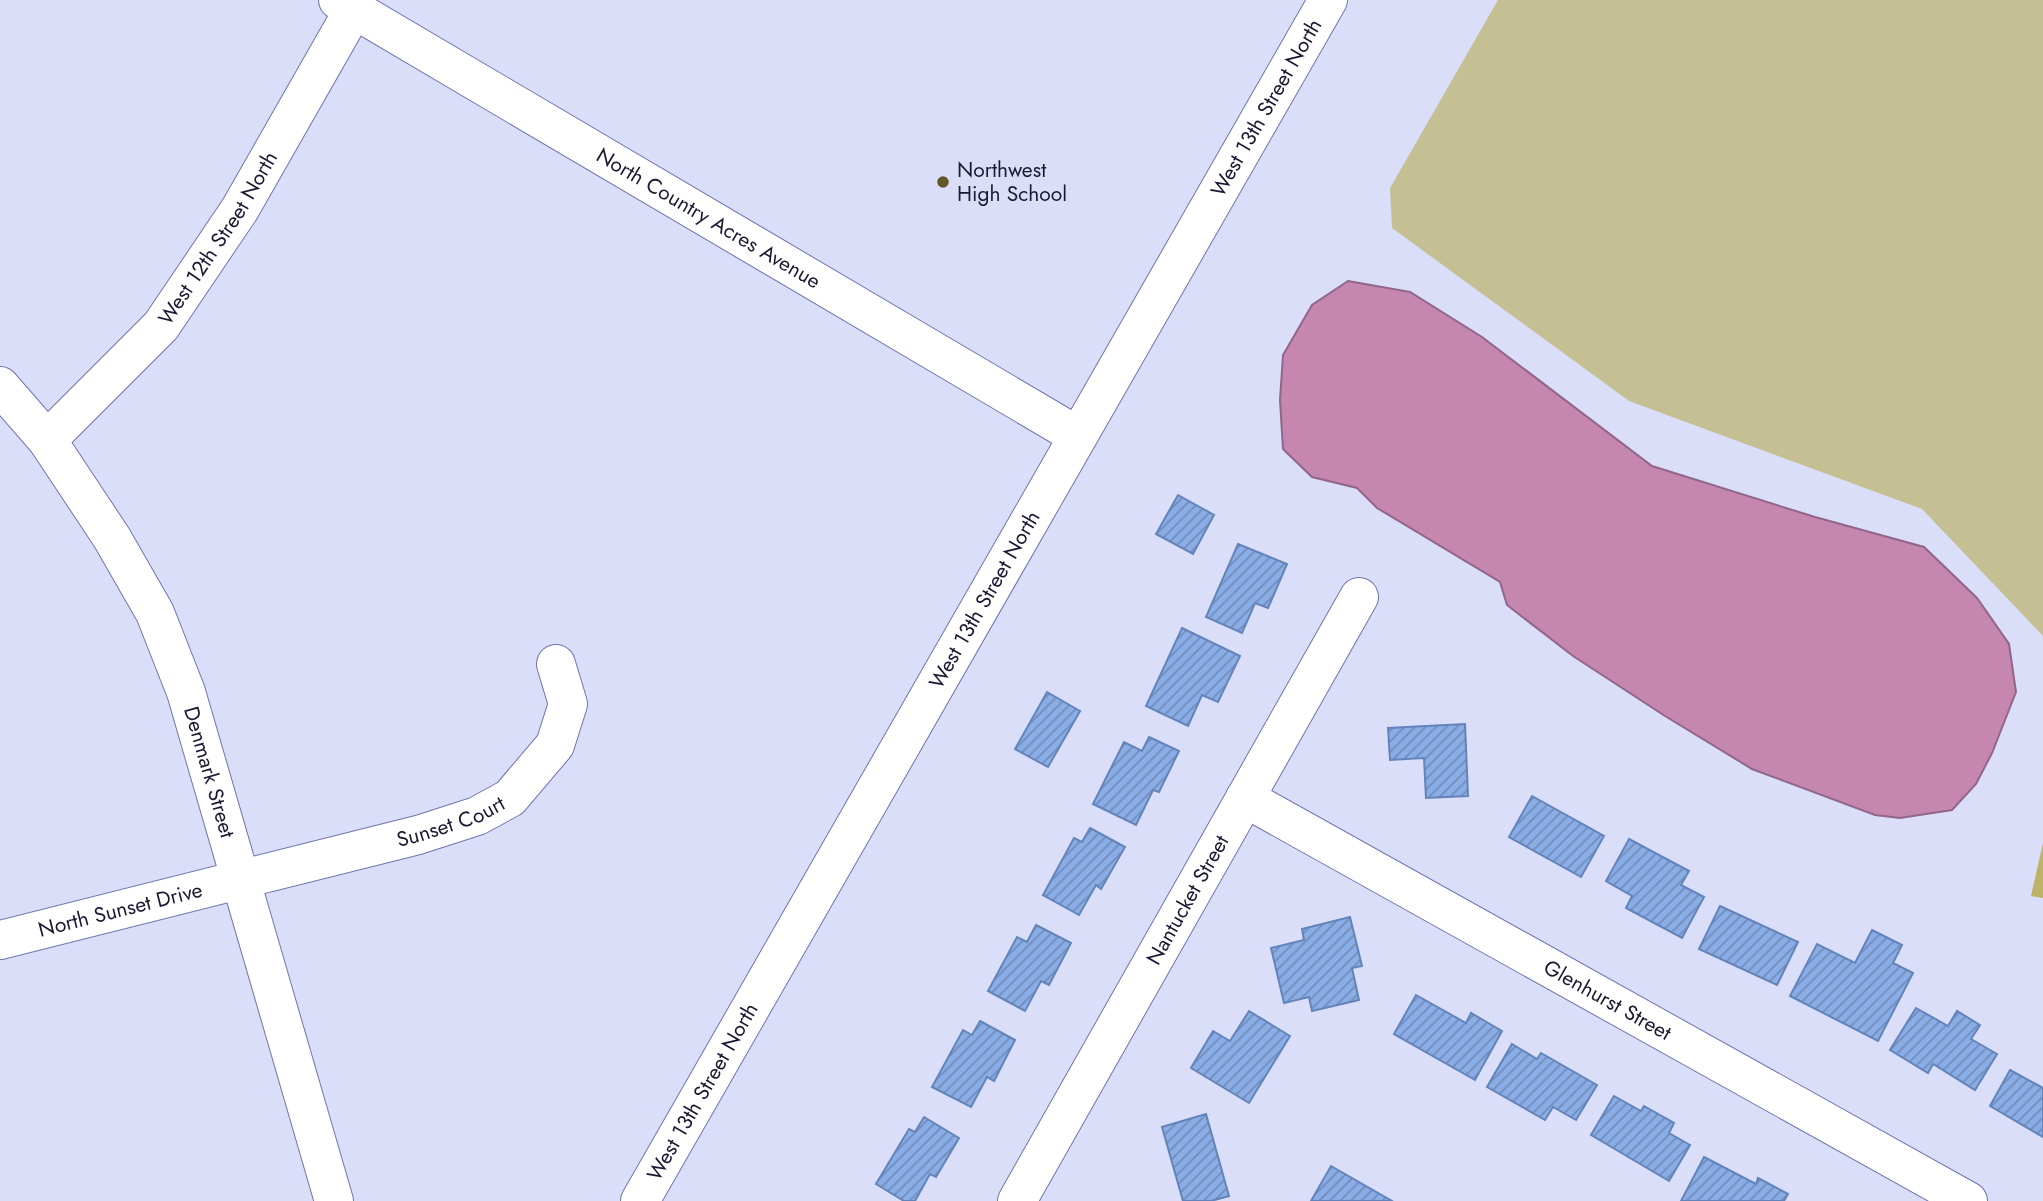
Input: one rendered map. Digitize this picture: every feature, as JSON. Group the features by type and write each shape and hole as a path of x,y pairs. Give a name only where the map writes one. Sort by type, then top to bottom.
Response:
{"street":[{"name":"West 13th Street North","path":"640,1201 1328,0"},
{"name":"North Country Acres Avenue","path":"346,5 1078,436"},
{"name":"West 12th Street North","path":"47,440 161,326 240,209 346,5"},
{"name":"Denmark Street","path":"0,386 47,440 112,538 155,613 186,692 334,1201"},
{"name":"Nantucket Street","path":"1022,1199 1359,597"},
{"name":"Sunset Court","path":"240,879 418,835 477,816 510,798 555,745 568,704 556,664"},
{"name":"Glenhurst Street","path":"1245,798 1968,1201"},
{"name":"North Sunset Drive","path":"0,940 240,879"}],"shaded area":[{"path":"1498,0 2043,0 2043,636 1922,509 1629,401 1392,228 1390,188"},
{"path":"1348,281 1410,292 1482,337 1652,466 1815,517 1924,547 1977,598 2009,644 2016,692 1992,753 1976,784 1952,810 1900,818 1875,815 1752,769 1573,656 1507,605 1500,582 1377,508 1357,488 1312,477 1283,449 1280,400 1283,355 1312,305"}],"green space":[{"path":"2043,843 2043,898 2031,896"}],"building":[{"path":"1178,495 1214,515 1193,554 1156,534"},
{"path":"1238,544 1287,564 1268,608 1255,603 1242,633 1206,617"},
{"path":"1182,628 1240,656 1218,702 1202,695 1188,726 1146,706"},
{"path":"1047,692 1080,711 1048,767 1015,749"},
{"path":"1465,724 1468,796 1426,798 1424,758 1390,760 1388,728"},
{"path":"1149,737 1179,751 1159,792 1153,790 1136,825 1093,804 1124,742 1142,751"},
{"path":"1532,796 1604,836 1581,877 1509,837"},
{"path":"1090,828 1125,847 1101,889 1096,885 1079,915 1043,895 1074,838 1082,842"},
{"path":"1629,839 1689,871 1681,885 1704,897 1682,938 1626,908 1632,896 1606,881"},
{"path":"1720,906 1798,942 1777,985 1699,949"},
{"path":"1350,917 1362,966 1352,968 1359,1000 1312,1011 1309,997 1284,1003 1271,948 1304,940 1302,929"},
{"path":"1036,925 1071,943 1049,985 1041,981 1025,1011 988,991 1017,937 1027,942"},
{"path":"1872,930 1902,945 1893,963 1913,973 1878,1041 1790,996 1817,944 1855,963"},
{"path":"1416,995 1466,1023 1471,1013 1502,1031 1475,1080 1394,1034"},
{"path":"1916,1008 1948,1026 1957,1011 1980,1025 1971,1039 1997,1054 1975,1090 1933,1064 1928,1073 1890,1050"},
{"path":"1249,1011 1290,1036 1249,1103 1191,1068 1213,1031 1230,1041"},
{"path":"980,1021 1015,1040 994,1081 987,1077 971,1107 932,1087 963,1030 972,1035"},
{"path":"1512,1044 1537,1059 1541,1053 1597,1085 1576,1120 1553,1107 1545,1120 1487,1087"},
{"path":"2010,1070 2043,1088 2043,1137 1990,1106"},
{"path":"1614,1096 1641,1111 1644,1106 1674,1123 1669,1133 1690,1145 1669,1181 1591,1135"},
{"path":"1206,1114 1229,1196 1211,1201 1183,1201 1162,1127"},
{"path":"924,1117 959,1138 936,1177 930,1174 915,1201 904,1201 876,1184 909,1129 915,1132"},
{"path":"1704,1157 1756,1184 1758,1178 1788,1194 1784,1201 1681,1201"},
{"path":"1331,1166 1392,1201 1311,1201"}],"place":[{"name":"Northwest High School","path":"943,182"}]}
